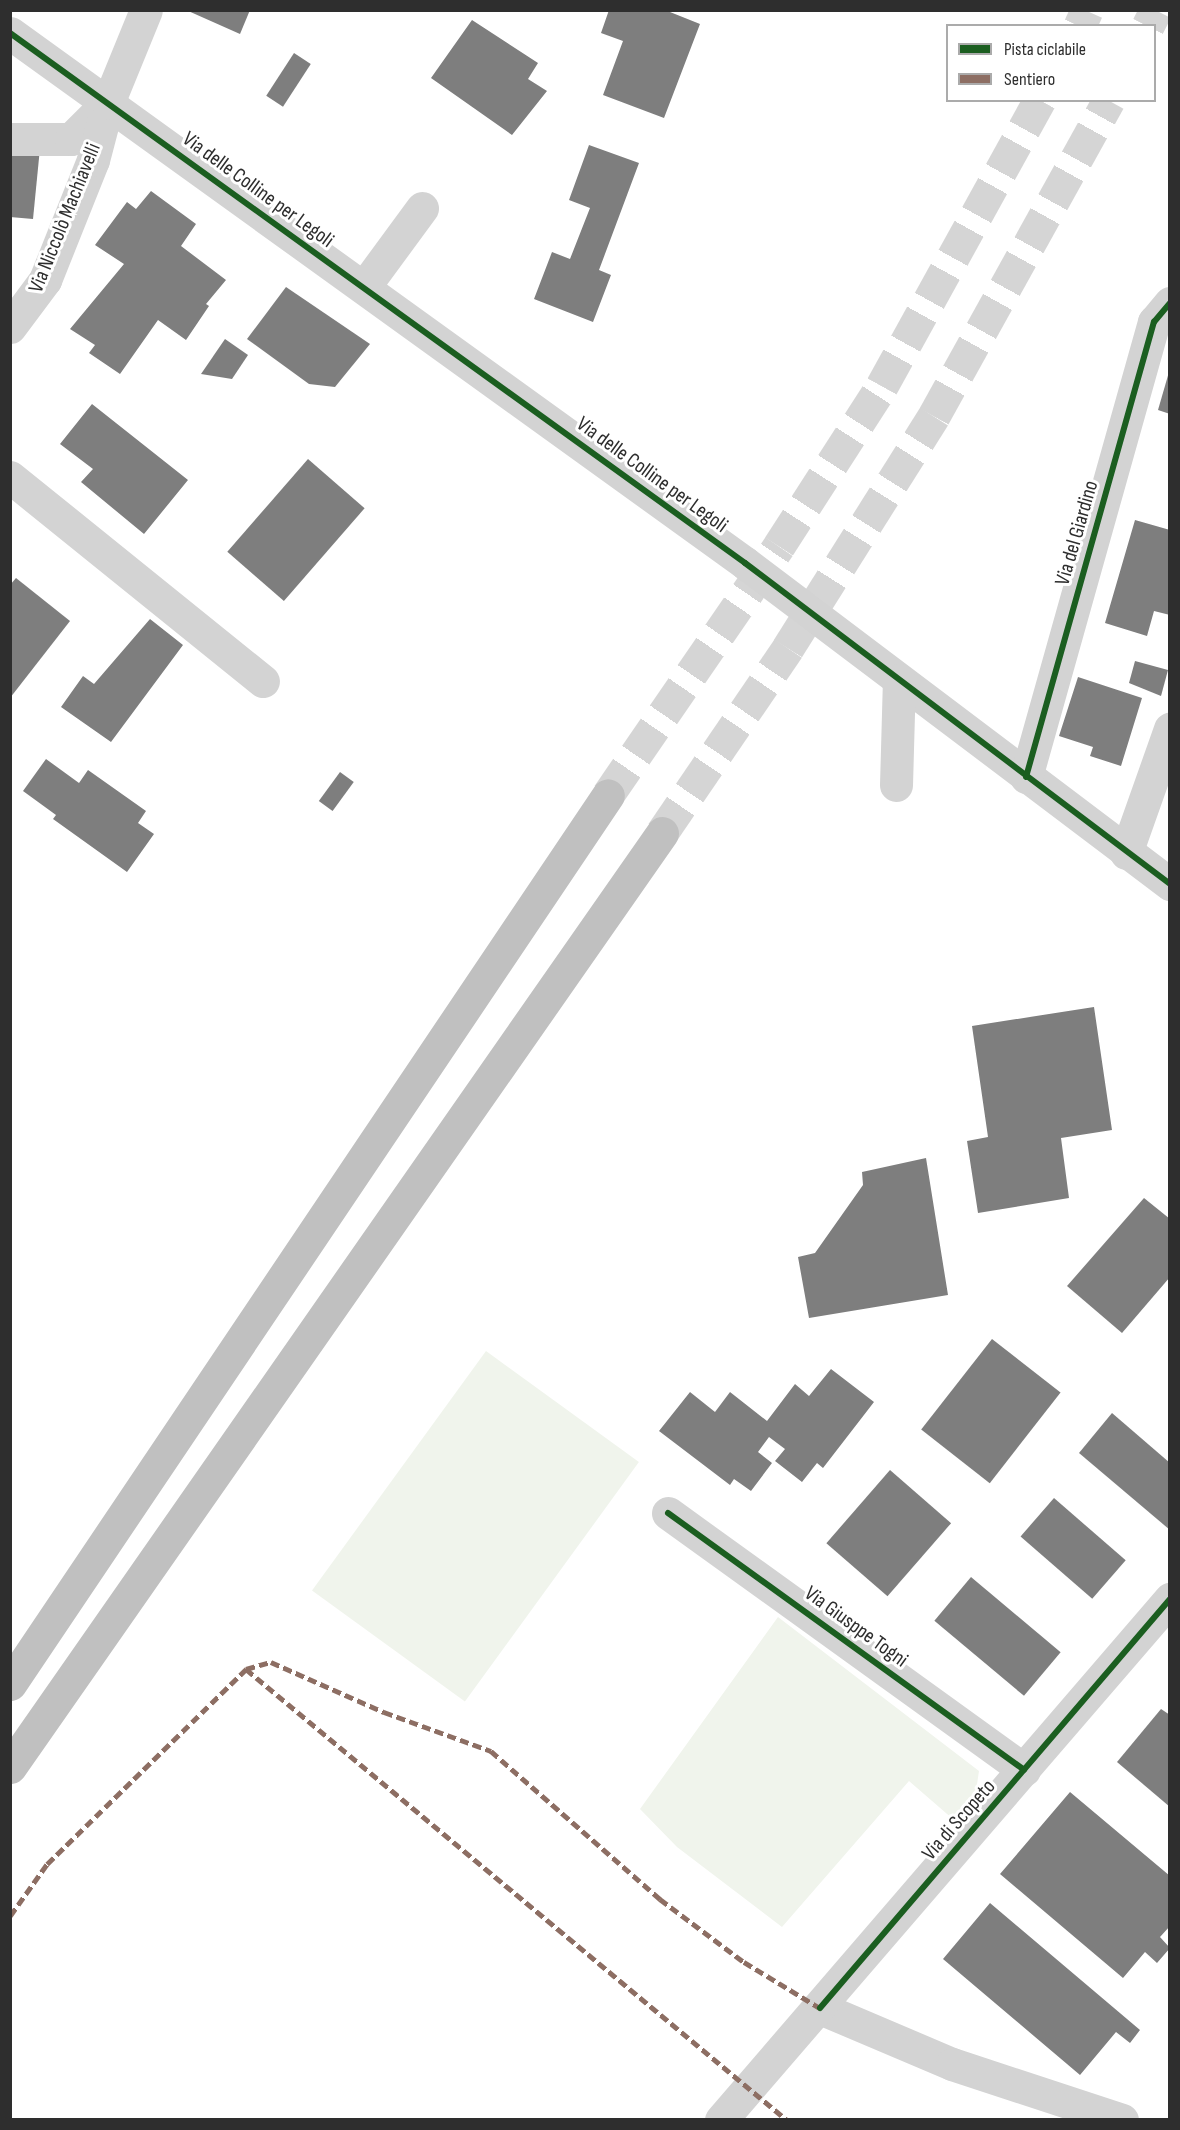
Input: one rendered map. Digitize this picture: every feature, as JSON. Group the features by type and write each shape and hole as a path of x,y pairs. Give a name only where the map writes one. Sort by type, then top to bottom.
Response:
{"highway":[{"path":"10,1684 608,795"},
{"path":"10,1767 662,833"}],"street":[{"name":"Via Niccolò Machiavelli","path":"10,327 45,280 93,160 108,103 146,10"},
{"name":"Via delle Colline per Legoli","path":"10,33 364,287 899,680 1170,884"},
{"path":"10,139 71,139 108,103"},
{"path":"364,287 422,208"},
{"name":"Via del Giardino","path":"1026,777 1154,322 1170,303"},
{"path":"10,477 263,681"},
{"path":"896,785 899,680"},
{"path":"1126,852 1170,729"},
{"name":"Via Giusppe Togni","path":"668,1513 1024,1770"},
{"name":"Via di Scopeto","path":"721,2120 820,2008 1170,1599"},
{"path":"820,2008 952,2064 1122,2120"}],"shaded area":[{"path":"486,1351 639,1462 465,1702 312,1590"},
{"path":"778,1617 979,1771 976,1791 954,1820 909,1781 782,1927 677,1847 640,1809"}],"building":[{"path":"186,10 250,10 240,34"},
{"path":"609,10 665,10 700,24 664,118 603,95 623,41 601,33"},
{"path":"472,20 538,63 528,79 547,91 512,135 431,78"},
{"path":"294,53 311,64 283,107 266,96"},
{"path":"589,145 639,163 599,270 611,275 593,322 534,299 552,252 570,259 590,208 569,200"},
{"path":"10,148 40,148 33,219 10,217"},
{"path":"151,191 196,224 181,246 226,280 206,304 209,306 186,340 158,320 120,374 89,353 95,345 70,329 124,264 95,245 127,202 136,209"},
{"path":"286,287 370,344 335,387 309,384 247,339"},
{"path":"225,339 248,355 232,379 201,374"},
{"path":"1170,372 1170,414 1158,410"},
{"path":"92,404 188,480 144,534 81,482 93,469 60,444"},
{"path":"308,459 365,508 284,601 227,552"},
{"path":"1135,520 1170,530 1170,615 1154,611 1147,636 1105,623"},
{"path":"16,578 70,621 10,698 10,585"},
{"path":"150,619 183,645 111,742 61,707 83,676 94,684"},
{"path":"1135,661 1168,670 1161,696 1129,683"},
{"path":"1078,677 1142,698 1121,766 1090,756 1093,747 1059,736"},
{"path":"46,759 79,783 88,770 146,811 138,823 154,834 127,872 53,819 56,815 23,791"},
{"path":"340,772 354,782 333,811 319,801"},
{"path":"1094,1007 1112,1130 1061,1138 1069,1198 978,1213 967,1141 988,1137 972,1026"},
{"path":"926,1158 948,1295 809,1318 798,1257 815,1253 863,1185 862,1172"},
{"path":"1144,1198 1170,1219 1170,1277 1122,1333 1067,1286"},
{"path":"992,1339 1061,1393 990,1483 921,1430"},
{"path":"831,1369 874,1402 823,1468 817,1463 802,1482 775,1461 785,1449 769,1437 758,1452 772,1463 751,1491 734,1479 730,1485 659,1431 690,1392 715,1412 730,1392 767,1421 795,1384 809,1396"},
{"path":"1112,1413 1170,1463 1170,1530 1079,1453"},
{"path":"890,1470 951,1523 887,1596 826,1543"},
{"path":"1054,1498 1126,1560 1092,1599 1021,1536"},
{"path":"971,1577 1061,1652 1024,1696 934,1621"},
{"path":"1161,1709 1170,1715 1170,1807 1117,1762"},
{"path":"1070,1792 1170,1876 1170,1926 1160,1937 1170,1948 1157,1963 1145,1952 1123,1978 1000,1874"},
{"path":"990,1903 1140,2030 1130,2043 1116,2032 1080,2075 943,1959"}],"tunnel":[{"path":"1081,24 1087,10"},
{"path":"1149,24 1156,10"},
{"path":"608,795 779,546 882,386 1039,102"},
{"path":"662,833 788,648 934,416 1108,102"}],"marked path":[{"path":"10,1916 47,1864 246,1669 271,1662 384,1712 491,1751 660,1899 744,1962 820,2008"},
{"path":"246,1669 787,2120"}],"cycle path":[{"path":"10,33 745,563 1170,884"},
{"path":"1026,777 1154,322 1170,303"},
{"path":"668,1513 1024,1770"},
{"path":"820,2008 1170,1599"}]}
